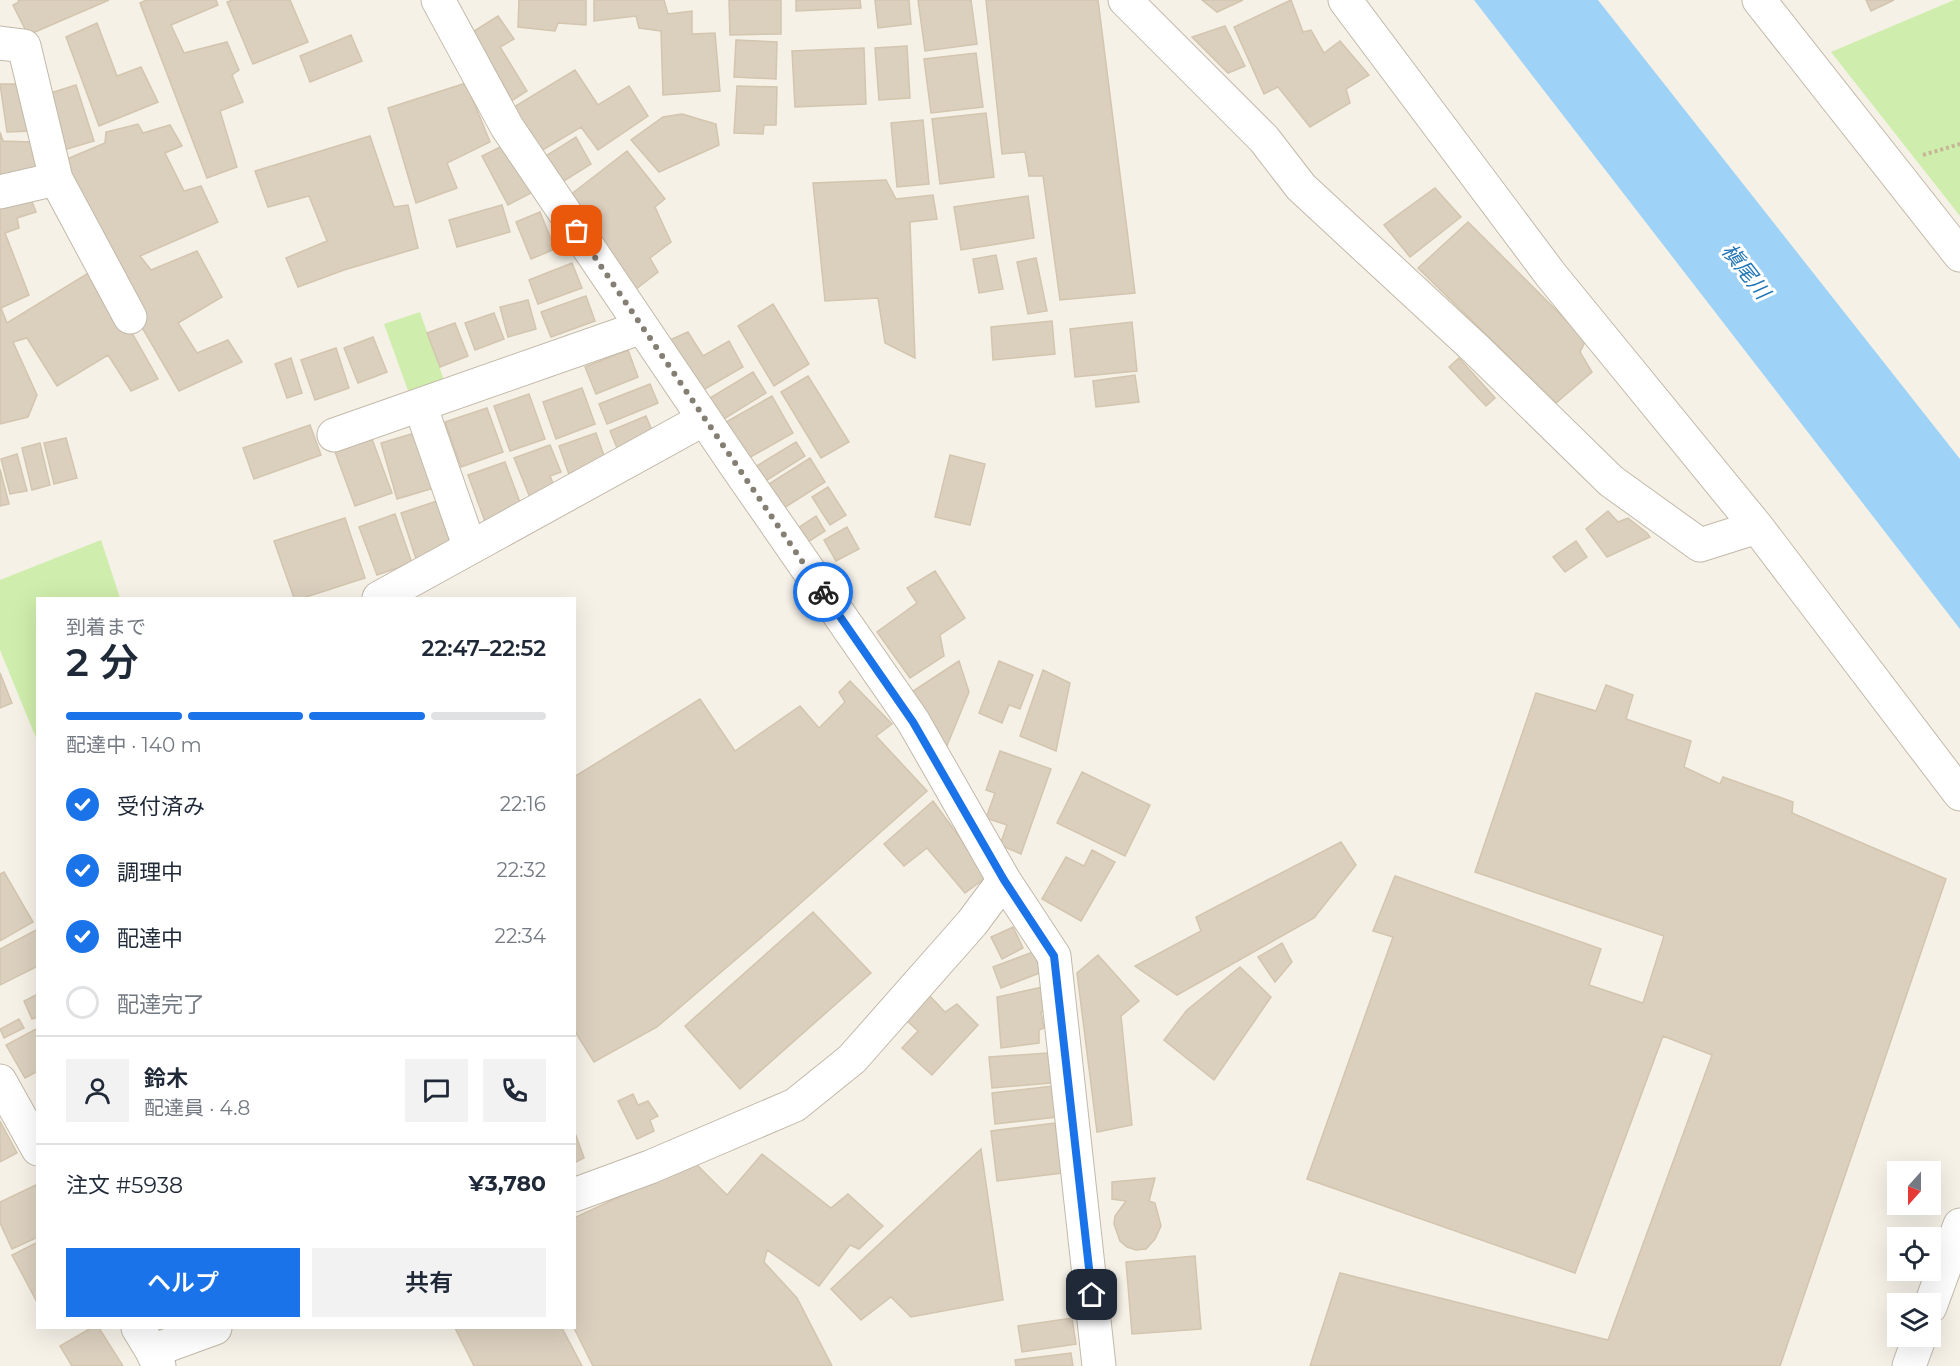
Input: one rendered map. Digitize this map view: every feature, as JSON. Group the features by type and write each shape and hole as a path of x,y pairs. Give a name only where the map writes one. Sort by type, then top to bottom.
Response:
{"street":[{"path":"438,0 507,127 704,419 913,722 1004,880 1054,956 1099,1366"},
{"path":"1125,0 1264,139 1301,187 1476,349 1611,481 1700,545 1757,527"},
{"path":"1345,0 1551,275 1757,527 1960,794"},
{"path":"1759,0 1960,255"},
{"path":"0,43 24,46 56,178 130,317"},
{"path":"0,192 56,178"},
{"path":"334,435 642,327"},
{"path":"420,405 470,548"},
{"path":"381,597 704,419"},
{"path":"576,1194 650,1167 795,1105 852,1059 972,923 1004,880"},
{"path":"0,1081 36,1145"},
{"path":"1935,1293 1960,1225"},
{"path":"150,1348 212,1329"},
{"path":"1909,1366 1916,1347"}],"green space":[{"path":"1954,0 1960,0 1960,216 1831,52"},
{"path":"420,312 445,383 410,396 384,324"},
{"path":"101,540 120,597 36,597 36,738 0,650 0,580"}],"water":[{"name":"槇尾川","path":"1474,0 1598,0 1960,459 1960,629"}],"building":[{"path":"18,0 109,0 28,35 13,5 19,2"},
{"path":"146,0 216,0 218,5 171,25 184,53 227,42 239,70 232,75 243,102 220,111 237,167 207,178 140,3"},
{"path":"233,0 290,0 308,42 253,64 227,2"},
{"path":"519,0 586,0 586,25 558,23 555,31 518,27"},
{"path":"594,0 664,0 668,14 692,11 692,34 715,33 720,91 663,95 661,31 639,28 636,16 594,21"},
{"path":"729,0 781,0 781,34 730,35"},
{"path":"796,0 860,0 861,8 796,11"},
{"path":"875,0 909,0 911,24 878,28"},
{"path":"918,0 971,0 977,44 925,51"},
{"path":"986,0 1098,0 1135,293 1060,300 1043,176 1029,176 1025,152 1002,154"},
{"path":"1202,0 1243,0 1217,12"},
{"path":"1291,0 1303,32 1311,30 1324,53 1340,41 1369,75 1346,89 1350,103 1310,127 1278,87 1264,94 1234,27"},
{"path":"1866,0 1894,0 1871,11"},
{"path":"498,16 514,39 500,47 527,91 505,105 463,38"},
{"path":"97,23 117,76 141,67 158,102 99,126 66,37"},
{"path":"1225,26 1245,66 1228,73 1192,37"},
{"path":"351,35 362,61 310,82 300,56"},
{"path":"736,40 777,42 776,79 734,77"},
{"path":"907,46 910,98 879,100 875,48"},
{"path":"864,48 866,104 795,107 792,51"},
{"path":"976,53 983,107 931,113 924,59"},
{"path":"575,70 598,105 629,86 648,116 598,150 581,127 536,154 509,110"},
{"path":"466,83 490,142 447,163 457,188 416,203 388,108"},
{"path":"0,84 22,84 32,131 7,132"},
{"path":"76,85 94,141 60,151 44,95"},
{"path":"737,86 777,87 776,125 764,125 763,134 734,133"},
{"path":"986,113 994,177 940,184 932,119"},
{"path":"682,114 716,124 719,145 659,172 631,140 663,117"},
{"path":"923,120 929,184 897,187 891,123"},
{"path":"138,124 143,133 170,125 182,146 165,153 184,191 201,186 218,222 140,256 151,270 197,251 222,297 178,323 197,353 228,340 242,362 179,391 119,288 60,162 105,143 106,132"},
{"path":"0,132 3,141 30,142 39,173 0,182"},
{"path":"370,136 394,207 408,205 418,248 344,270 298,287 286,258 327,241 309,196 268,207 255,171"},
{"path":"576,137 591,164 556,186 541,159"},
{"path":"506,144 531,193 508,205 482,156"},
{"path":"627,151 665,199 655,207 671,242 650,258 658,272 631,293 569,196"},
{"path":"886,180 896,199 933,195 937,219 910,222 915,358 885,343 878,298 825,301 813,183"},
{"path":"1435,188 1461,217 1410,257 1384,225"},
{"path":"29,194 36,212 17,218 19,228 5,233 29,295 1,308 7,323 90,272 132,333 158,379 131,391 108,355 57,386 27,338 13,342 37,395 28,417 0,424 0,203"},
{"path":"1028,196 1034,238 961,250 954,207"},
{"path":"502,205 510,232 457,247 449,220"},
{"path":"540,212 555,249 531,259 516,222"},
{"path":"1468,222 1586,340 1580,352 1592,372 1556,403 1418,268"},
{"path":"996,255 1003,289 979,293 973,259"},
{"path":"1036,258 1047,311 1028,314 1017,262"},
{"path":"572,263 582,288 538,304 529,280"},
{"path":"586,296 595,321 551,337 541,312"},
{"path":"528,300 536,329 508,337 500,307"},
{"path":"773,304 809,364 774,386 738,326"},
{"path":"494,313 504,339 475,350 465,323"},
{"path":"1052,321 1055,354 993,360 991,327"},
{"path":"1132,322 1137,371 1075,377 1070,329"},
{"path":"455,323 468,356 440,367 427,333"},
{"path":"688,332 703,356 729,341 743,367 698,393 665,342"},
{"path":"373,337 387,372 358,383 344,348"},
{"path":"336,348 349,388 315,400 301,360"},
{"path":"628,350 638,377 596,394 585,367"},
{"path":"291,358 302,393 287,398 275,364"},
{"path":"1459,358 1495,398 1486,406 1449,367"},
{"path":"753,372 766,393 719,422 705,401"},
{"path":"1135,375 1139,402 1096,407 1093,381"},
{"path":"808,376 849,442 821,458 781,392"},
{"path":"650,384 658,403 607,424 599,404"},
{"path":"582,388 595,424 556,439 543,402"},
{"path":"529,394 545,439 510,451 494,406"},
{"path":"772,396 793,433 747,459 726,422"},
{"path":"487,408 503,452 461,467 445,422"},
{"path":"646,416 656,440 620,455 610,431"},
{"path":"310,425 321,455 254,479 243,448"},
{"path":"418,432 434,488 397,499 381,443"},
{"path":"596,433 608,467 571,480 559,446"},
{"path":"66,438 77,478 54,484 44,443"},
{"path":"372,439 392,493 355,506 335,452"},
{"path":"796,442 805,456 764,482 755,467"},
{"path":"40,443 50,485 32,490 22,448"},
{"path":"550,445 561,472 550,476 556,490 531,500 514,458"},
{"path":"17,454 27,491 10,494 1,459"},
{"path":"950,455 985,464 970,525 935,517"},
{"path":"810,458 825,482 784,508 769,484"},
{"path":"505,462 524,513 487,527 468,475"},
{"path":"0,469 9,504 0,506"},
{"path":"828,487 846,515 830,525 812,497"},
{"path":"437,501 453,550 417,562 401,513"},
{"path":"1608,511 1618,522 1628,518 1650,537 1607,557 1586,529"},
{"path":"395,514 412,563 377,575 359,527"},
{"path":"816,516 825,531 808,542 798,528"},
{"path":"345,518 365,578 306,597 294,597 274,541"},
{"path":"847,527 859,549 836,561 824,540"},
{"path":"1576,541 1587,557 1565,572 1553,557"},
{"path":"935,571 965,618 940,635 944,656 910,678 877,632 917,603 907,588"},
{"path":"959,661 969,692 944,753 907,695"},
{"path":"999,661 1033,675 1020,709 1009,705 1002,723 979,713"},
{"path":"1043,670 1070,683 1056,751 1020,736"},
{"path":"0,673 12,703 0,708"},
{"path":"850,681 892,724 876,736 927,791 657,1027 594,1062 576,1033 576,776 700,699 735,751 800,706 819,728 845,702 839,692"},
{"path":"1606,685 1633,695 1626,719 1691,741 1684,767 1720,784 1723,777 1793,802 1792,813 1946,879 1780,1366 1310,1366 1340,1273 1608,1340 1712,1055 1663,1036 1575,1273 1307,1179 1393,937 1373,931 1395,876 1601,949 1589,985 1643,1003 1664,936 1475,872 1536,693 1596,711"},
{"path":"1000,751 1051,769 1021,854 1000,845 1007,825 986,818 995,793 986,790"},
{"path":"1082,772 1150,805 1125,856 1057,823"},
{"path":"933,801 988,876 965,893 927,848 904,866 884,844"},
{"path":"1341,842 1356,865 1314,918 1177,995 1135,966 1201,931 1196,917"},
{"path":"1092,850 1115,862 1081,921 1042,899 1066,857 1084,866"},
{"path":"4,872 33,922 0,941 0,874"},
{"path":"813,912 871,973 740,1089 685,1026"},
{"path":"1013,927 1023,948 1002,959 991,937"},
{"path":"36,930 36,967 0,985 0,949"},
{"path":"1282,943 1292,962 1275,982 1258,957"},
{"path":"1033,952 1042,972 1001,988 993,967"},
{"path":"1098,955 1139,1001 1121,1016 1132,1125 1097,1132 1077,973"},
{"path":"1240,967 1271,997 1214,1080 1164,1040 1187,1010"},
{"path":"1043,987 1046,1011 1041,1012 1044,1028 1039,1030 1039,1043 1001,1048 997,997"},
{"path":"928,994 945,1012 957,1004 978,1025 932,1075 902,1048 918,1031 905,1019"},
{"path":"36,995 36,1018 32,1019 24,1001"},
{"path":"19,1019 24,1028 4,1038 0,1029"},
{"path":"36,1029 36,1072 25,1078 6,1045"},
{"path":"1048,1053 1051,1083 992,1088 989,1057"},
{"path":"1053,1086 1057,1117 995,1124 992,1093"},
{"path":"633,1094 638,1105 648,1101 658,1116 650,1120 654,1131 637,1139 618,1101"},
{"path":"0,1121 17,1153 0,1162"},
{"path":"1055,1123 1062,1173 997,1181 991,1131"},
{"path":"576,1136 584,1158 576,1162"},
{"path":"981,1149 1003,1300 911,1317 891,1297 861,1320 831,1289"},
{"path":"762,1154 831,1208 848,1194 883,1226 859,1249 850,1245 819,1286 767,1250 764,1262 797,1298 832,1366 593,1366 574,1329 576,1217 694,1162 727,1195"},
{"path":"1155,1178 1149,1201 1155,1203 1161,1226 1155,1239 1146,1249 1136,1250 1127,1247 1120,1241 1114,1224 1115,1216 1126,1201 1112,1199 1112,1182"},
{"path":"36,1185 36,1238 12,1249 0,1223 0,1202"},
{"path":"36,1243 36,1300 12,1255"},
{"path":"1195,1256 1201,1329 1132,1334 1126,1262"},
{"path":"1072,1318 1076,1344 1022,1352 1018,1326"},
{"path":"89,1329 100,1329 123,1366 72,1366 60,1346"},
{"path":"456,1329 563,1329 582,1366 474,1366"},
{"path":"1071,1353 1073,1366 1016,1366 1015,1360"}],"way so far":[{"path":"577,231 823,592"}],"route":[{"path":"823,592 913,722 1004,880 1054,956 1092,1295"}]}
